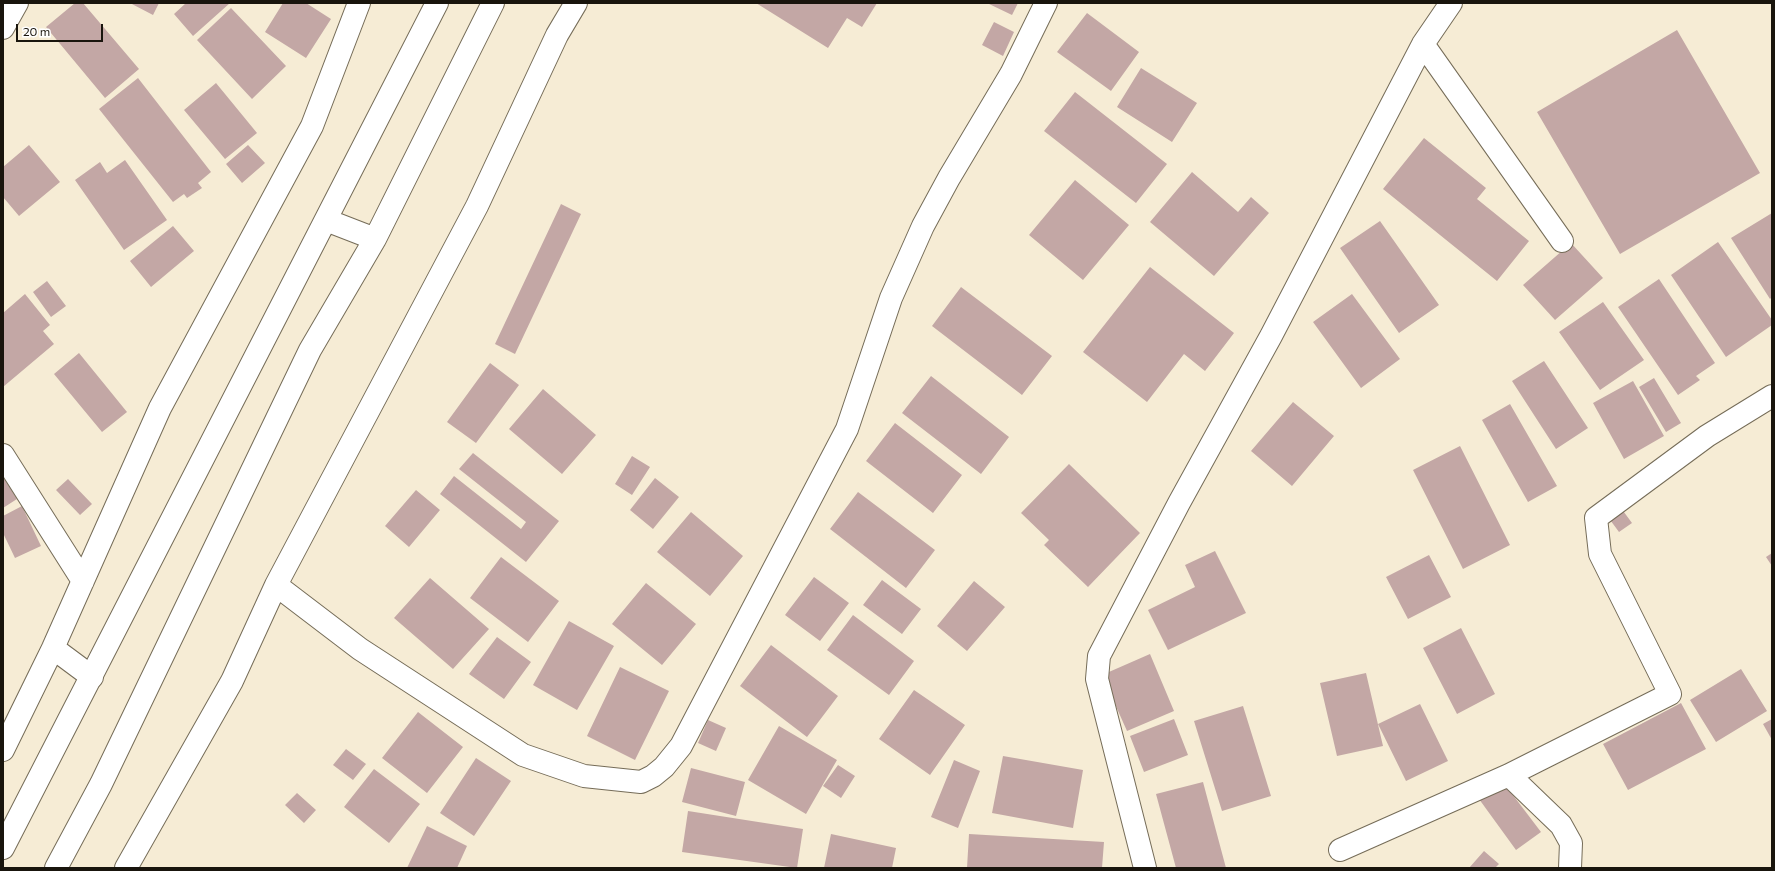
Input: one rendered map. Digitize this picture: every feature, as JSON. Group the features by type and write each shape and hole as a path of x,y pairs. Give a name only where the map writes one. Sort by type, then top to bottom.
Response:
{"main road":[{"path":"3,28 17,3"},
{"path":"3,750 10,717 53,648 160,408 312,126 359,3"},
{"path":"3,848 437,3"},
{"path":"56,868 101,784 310,350 375,239 493,3"},
{"path":"126,868 232,681 276,585 477,206 557,35 576,3"},
{"path":"276,585 360,649 523,755 584,776 640,782 653,776 681,746 844,436 864,382 891,298 923,226 949,178 1011,74 1046,3"},
{"path":"1145,868 1097,679 1099,656 1179,502 1271,336 1423,44 1451,3"},
{"path":"1423,44 1562,241"},
{"path":"326,220 375,239"},
{"path":"1340,850 1509,774 1670,694 1600,554 1596,518 1707,436 1772,396"},
{"path":"3,455 83,581"},
{"path":"53,648 92,677"},
{"path":"1509,774 1561,825 1571,843 1570,868"}],"building":[{"path":"75,3 83,3 139,69 105,98 46,27"},
{"path":"130,3 159,3 153,15"},
{"path":"186,3 230,3 193,36 174,14"},
{"path":"283,3 306,3 331,19 306,58 265,32"},
{"path":"756,3 877,3 862,27 847,18 828,48"},
{"path":"987,3 1018,3 1012,15"},
{"path":"231,8 286,66 252,99 197,40"},
{"path":"1087,13 1139,52 1111,91 1057,52"},
{"path":"994,22 1014,32 1003,56 982,45"},
{"path":"1677,30 1760,173 1620,254 1537,112"},
{"path":"1141,68 1197,103 1172,142 1117,107"},
{"path":"138,78 211,172 198,183 202,188 187,198 184,194 173,202 99,109"},
{"path":"216,83 257,133 225,159 184,110"},
{"path":"1075,92 1167,164 1136,203 1044,131"},
{"path":"1424,138 1486,188 1477,199 1529,241 1497,281 1383,189"},
{"path":"29,145 60,182 19,216 3,197 3,167"},
{"path":"248,145 265,163 242,183 226,164"},
{"path":"125,160 167,220 124,250 75,180 100,162 107,173"},
{"path":"1192,172 1238,212 1251,197 1269,213 1214,276 1150,222"},
{"path":"1075,180 1129,225 1083,280 1029,235"},
{"path":"561,204 581,214 515,354 495,344"},
{"path":"1772,213 1772,297 1770,299 1731,238"},
{"path":"1380,221 1439,305 1399,333 1340,248"},
{"path":"173,226 194,251 151,287 130,261"},
{"path":"1718,242 1772,320 1772,325 1726,357 1671,275"},
{"path":"1571,243 1603,278 1555,320 1523,285"},
{"path":"1150,267 1234,333 1205,371 1184,354 1147,402 1083,352"},
{"path":"1659,279 1715,363 1696,376 1700,380 1678,395 1618,307"},
{"path":"47,281 66,306 51,317 33,292"},
{"path":"961,287 1052,356 1022,395 932,326"},
{"path":"25,294 50,325 43,331 54,344 3,387 3,313"},
{"path":"1352,294 1400,359 1361,388 1313,322"},
{"path":"1603,302 1644,360 1600,390 1559,332"},
{"path":"79,353 127,412 102,432 54,374"},
{"path":"1544,361 1588,428 1556,449 1512,381"},
{"path":"490,363 519,385 476,443 447,422"},
{"path":"931,376 1009,437 981,474 902,413"},
{"path":"1654,378 1681,423 1666,432 1639,387"},
{"path":"1633,381 1664,436 1624,459 1593,403"},
{"path":"543,389 596,435 562,474 509,429"},
{"path":"1293,402 1334,436 1292,486 1251,451"},
{"path":"1510,404 1557,486 1528,502 1482,420"},
{"path":"895,423 962,475 933,513 866,461"},
{"path":"1460,446 1510,545 1463,569 1413,470"},
{"path":"473,453 559,521 526,562 440,494 454,476 521,529 526,522 459,469"},
{"path":"632,456 650,467 632,495 615,484"},
{"path":"1069,464 1140,533 1088,587 1044,545 1049,540 1021,513"},
{"path":"3,477 17,499 3,508"},
{"path":"655,478 679,497 653,529 630,510"},
{"path":"68,479 92,504 80,515 56,490"},
{"path":"416,490 440,510 409,547 385,526"},
{"path":"858,492 935,550 906,588 830,529"},
{"path":"1618,504 1632,523 1619,532 1605,513"},
{"path":"22,506 41,546 15,558 3,533 3,516"},
{"path":"691,512 743,556 710,596 657,552"},
{"path":"1215,551 1246,613 1168,650 1148,610 1195,587 1185,565"},
{"path":"1772,553 1772,566 1766,557"},
{"path":"1429,555 1451,597 1408,619 1386,577"},
{"path":"501,557 559,601 528,642 470,598"},
{"path":"814,577 849,603 820,641 785,615"},
{"path":"430,578 489,629 453,669 394,618"},
{"path":"882,580 921,609 902,634 863,605"},
{"path":"974,581 1005,607 967,651 937,626"},
{"path":"646,583 696,624 662,665 612,624"},
{"path":"853,615 914,661 889,695 827,650"},
{"path":"569,621 614,646 577,710 533,685"},
{"path":"1461,628 1495,694 1457,714 1423,648"},
{"path":"497,637 531,662 504,699 469,674"},
{"path":"771,645 838,696 807,737 740,686"},
{"path":"1150,654 1174,711 1127,731 1102,675"},
{"path":"620,667 669,691 635,760 587,736"},
{"path":"1741,669 1767,711 1716,742 1690,700"},
{"path":"1366,673 1383,746 1337,756 1320,683"},
{"path":"914,690 965,725 930,775 879,739"},
{"path":"1681,703 1706,749 1628,790 1603,744"},
{"path":"1420,704 1448,761 1406,781 1378,724"},
{"path":"1243,706 1271,796 1222,811 1194,721"},
{"path":"418,712 463,747 427,793 382,758"},
{"path":"1174,719 1188,755 1144,772 1130,736"},
{"path":"1772,719 1772,740 1763,724"},
{"path":"708,720 726,728 716,751 698,743"},
{"path":"779,726 837,760 806,814 748,780"},
{"path":"346,749 366,764 353,780 333,765"},
{"path":"1003,756 1083,770 1073,828 992,813"},
{"path":"476,758 511,781 474,836 440,813"},
{"path":"954,760 980,771 958,828 931,817"},
{"path":"838,765 855,776 841,798 823,786"},
{"path":"691,768 745,782 736,816 682,802"},
{"path":"374,769 420,804 389,843 344,807"},
{"path":"1203,782 1226,868 1176,868 1156,794"},
{"path":"1503,782 1541,832 1516,850 1479,799"},
{"path":"297,793 316,810 304,823 285,805"},
{"path":"688,811 803,829 797,868 682,852"},
{"path":"427,826 467,846 457,868 407,868"},
{"path":"831,834 896,848 892,868 824,868"},
{"path":"969,834 1104,842 1102,868 967,868"},
{"path":"1484,851 1499,864 1495,868 1469,868"}]}
